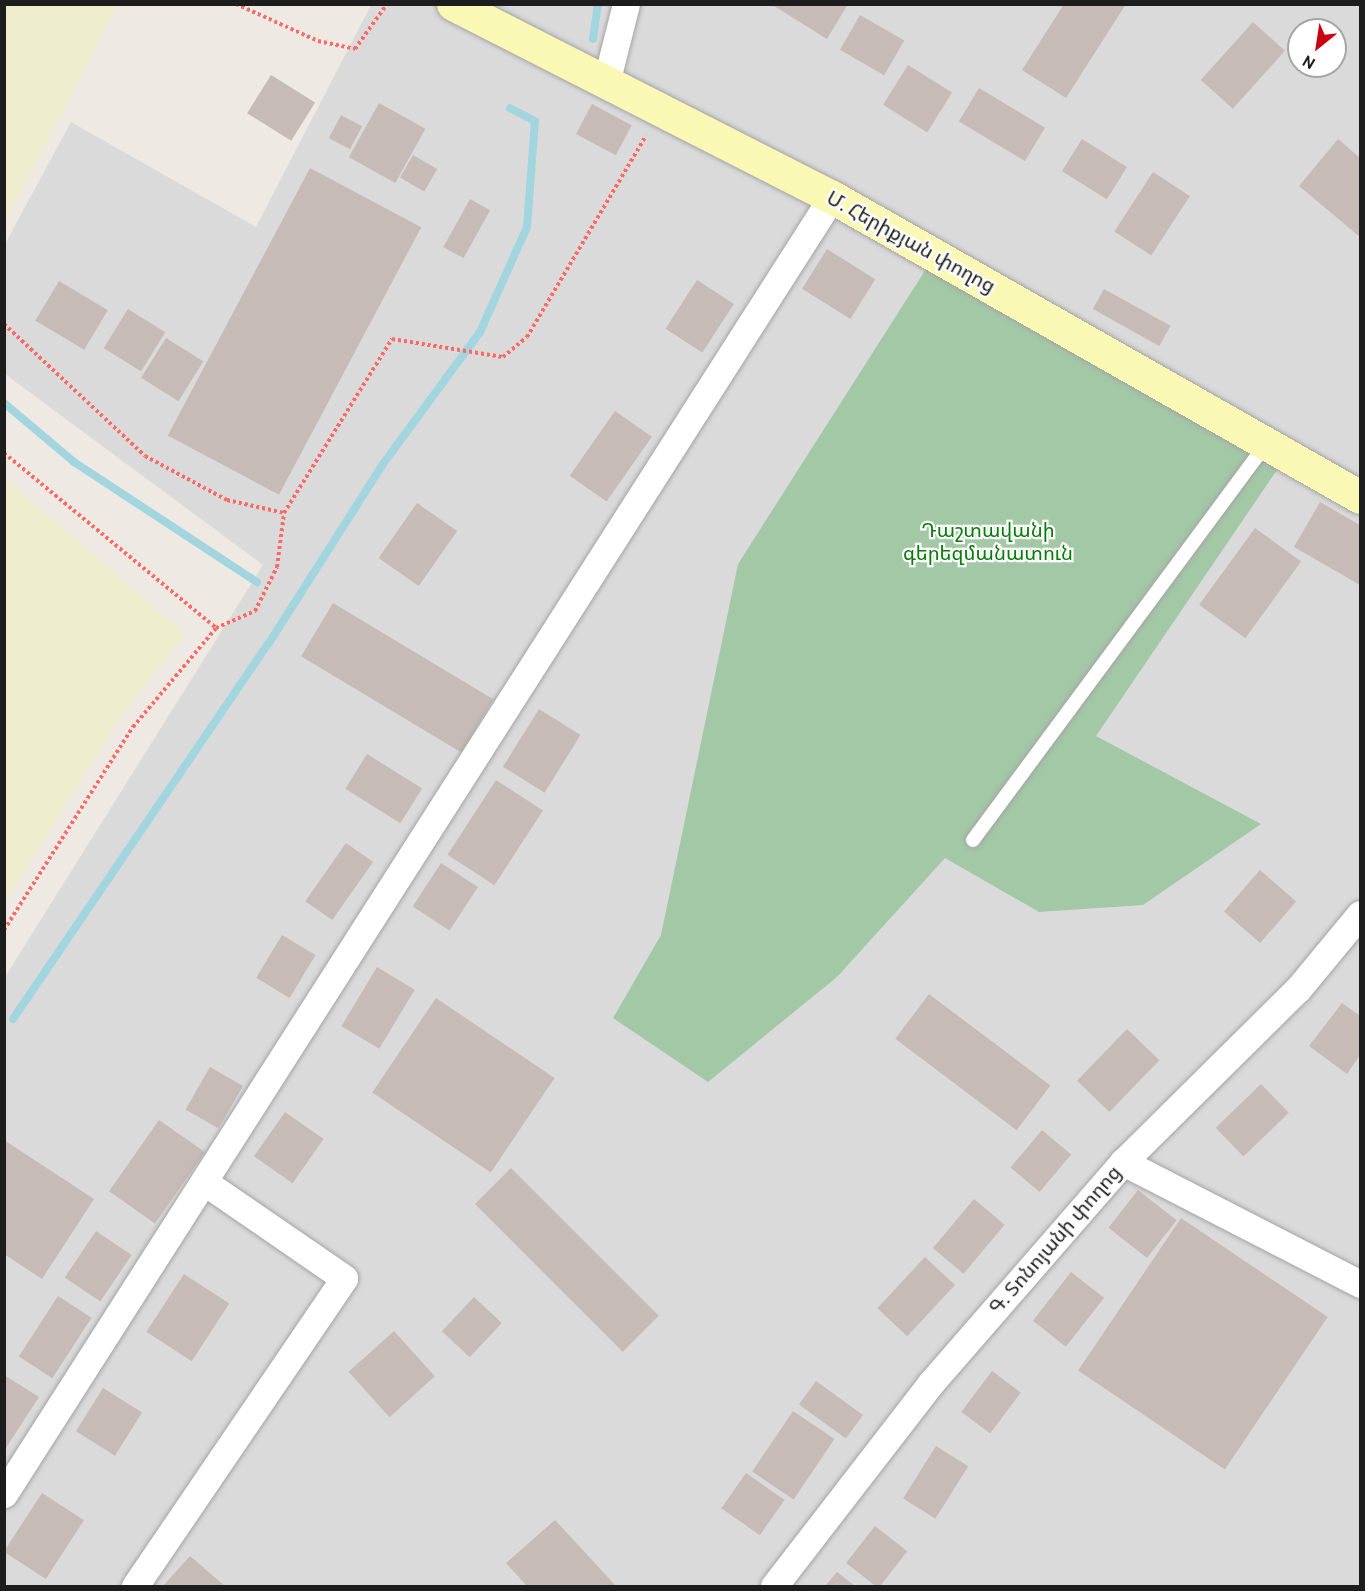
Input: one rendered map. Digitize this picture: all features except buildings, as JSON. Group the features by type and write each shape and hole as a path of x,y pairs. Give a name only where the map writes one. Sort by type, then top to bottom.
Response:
{"main road":[{"name":"Մ. Հերիքյան փողոց","path":"453,4 488,13 607,79 832,197 1267,442 1360,497"}],"street":[{"path":"607,79 626,4"},
{"path":"4,1494 207,1184 832,197"},
{"name":"Գ. Տոնոյանի փողոց","path":"774,1587 931,1383 1123,1162 1298,989 1360,914"},
{"path":"1123,1162 1360,1284"},
{"path":"135,1587 344,1278 207,1184"}],"lane":[{"path":"973,840 1267,442"}],"path":[{"path":"236,4 318,41 355,49 387,4"},
{"path":"4,930 133,727 216,628 255,611 277,567 284,513 392,339 440,345 474,356 503,357 527,337 664,108"},
{"path":"4,324 145,456 227,500 284,513"},
{"path":"4,453 216,628"}],"shaded area":[{"path":"371,5 1360,5 1360,1586 5,1586 5,977 263,565 5,374 5,244 71,122 256,227"}],"green space":[{"path":"4,5 118,5 5,222"},
{"name":"Դաշտավանի գերեզմանատուն","path":"926,269 1279,467 1096,736 1261,824 1143,905 1039,912 945,858 837,977 708,1082 613,1018 661,935 738,564"},
{"path":"5,478 185,634 123,714 5,902"}],"waterway":[{"path":"593,39 598,4"},
{"path":"13,1019 269,643 383,464 480,332 527,227 535,121 510,108"},
{"path":"4,403 74,462 257,582"}]}
